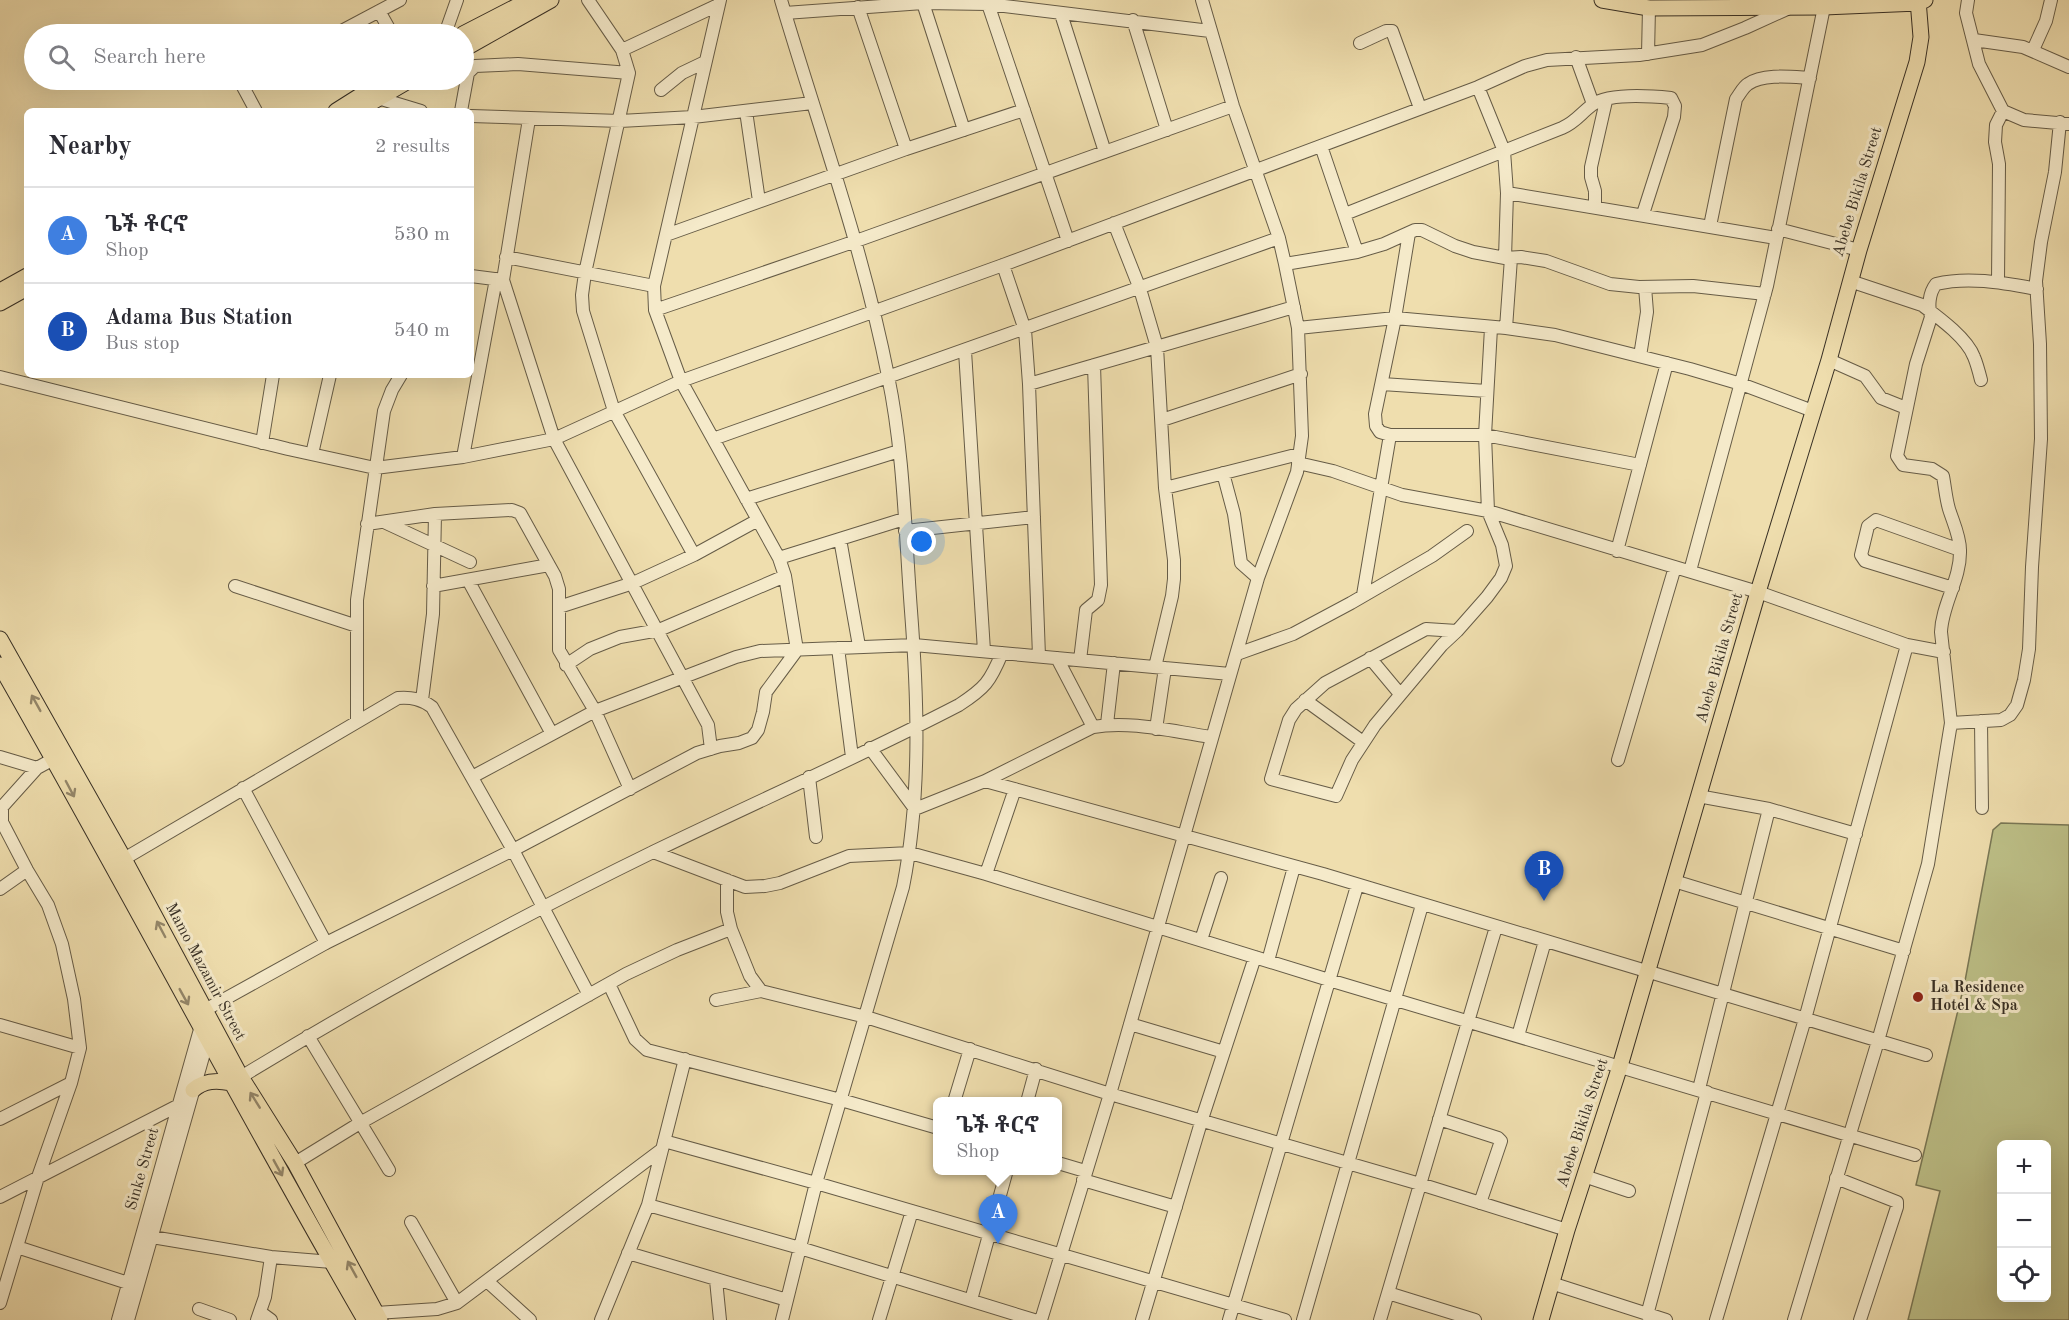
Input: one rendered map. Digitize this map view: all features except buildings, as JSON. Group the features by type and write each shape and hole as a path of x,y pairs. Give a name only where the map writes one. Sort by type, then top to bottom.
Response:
{"main road":[{"path":"474,28 529,0"},
{"path":"474,43 551,0"},
{"path":"1602,0 1630,3 1648,8 1791,7 1920,1"},
{"name":"Abebe Bikila Street","path":"1541,1320 1567,1230 1620,1066 1758,592 1829,360 1859,250 1917,62 1921,37 1920,1"},
{"path":"341,108 370,90"},
{"path":"362,108 392,90"},
{"path":"0,291 24,278"},
{"path":"0,303 24,290"},
{"name":"Mamo Mazamir Street","path":"0,639 59,756 208,1025 332,1262 372,1318"},
{"name":"Mamo Mazamir Street","path":"0,665 59,756"},
{"path":"187,1098 198,1085 218,1080 236,1080"},
{"name":"Mamo Mazamir Street","path":"236,1080 295,1163 372,1318"}],"street":[{"path":"355,24 400,0"},
{"path":"448,24 457,0"},
{"path":"588,0 622,50 629,73 585,273 582,295 583,311 614,411 694,555"},
{"path":"781,0 856,241 889,376 899,451 914,645 915,728 915,809 903,887 816,1183 782,1320"},
{"path":"1041,1320 1110,1094 1258,578 1297,472 1302,436 1298,328 1286,264 1233,106 1202,0"},
{"path":"1951,723 2001,720 2010,715 2017,705 2024,680 2029,649 2032,567 2042,439 2037,289 2041,242 2065,123 2024,120 2003,111 1979,64 1966,13 1968,0"},
{"path":"2033,50 2046,21 2051,0"},
{"path":"622,50 719,2"},
{"path":"208,1025 326,943 513,850 697,753 740,743 752,738 758,730 766,692 797,650 785,576 779,558 681,381 655,310 654,286 719,2"},
{"path":"785,13 922,3 988,4 1210,31"},
{"path":"922,3 964,130"},
{"path":"988,4 1068,241"},
{"path":"1690,571 1765,294 1823,4"},
{"path":"858,7 906,149"},
{"path":"0,377 33,380 262,443 375,468 463,457 554,439 681,381 1068,241 1478,87 1525,66 1547,60 1648,54 1702,45 1791,7"},
{"path":"1648,8 1648,54"},
{"path":"379,11 386,24"},
{"path":"1061,14 1105,152"},
{"path":"1133,20 1167,130"},
{"path":"1360,43 1386,31 1392,31 1420,108"},
{"path":"1974,40 2003,43 2033,50 2069,67"},
{"path":"1576,57 1593,104"},
{"path":"661,90 682,73 705,62"},
{"path":"474,67 518,64 629,73"},
{"path":"1710,226 1736,99 1747,84 1756,80 1781,76 1810,78"},
{"path":"1478,87 1504,151 1508,258 1506,328"},
{"path":"245,90 254,108"},
{"path":"462,108 465,90"},
{"path":"1345,214 1574,122 1593,104 1642,95 1671,98 1674,102 1674,117 1643,214"},
{"path":"378,98 411,108"},
{"path":"1595,207 1591,167 1606,101"},
{"path":"474,116 620,121 693,117 812,103"},
{"path":"655,310 856,241 1233,106"},
{"path":"666,235 906,149 1024,110"},
{"path":"746,111 759,201"},
{"path":"1998,282 1999,164 1995,142 1996,125 2003,111"},
{"path":"463,457 506,257 529,119"},
{"path":"1321,146 1357,252"},
{"path":"1507,193 1710,226 1777,233 1859,250"},
{"path":"1114,223 1140,289 1157,347 1165,488 1174,560 1174,579 1160,667 1156,729"},
{"path":"1286,264 1357,252 1422,230 1473,252 1546,261 1610,284 1645,287 1693,286 1765,294"},
{"path":"1409,233 1395,318 1375,414 1376,426 1380,432 1390,435 1485,435 1640,465"},
{"path":"713,439 1279,238"},
{"path":"506,257 654,286"},
{"path":"1003,265 1025,330 1039,656"},
{"path":"474,276 500,280"},
{"path":"500,280 554,439 659,630 681,677 708,725 711,749"},
{"path":"1850,281 1922,305 1929,310 1964,340 1974,355 1981,380"},
{"path":"1794,1320 1878,1041 1928,864 1951,723 1941,618 1953,588 1960,550 1948,506 1943,476 1932,469 1903,465 1897,456 1916,364 1931,317 1929,310 1932,289 1936,284 1948,281 1998,282 2037,289"},
{"path":"1640,356 1647,312 1645,287"},
{"path":"1029,384 1294,307"},
{"path":"1298,328 1395,318 1555,335 1741,384 1813,411"},
{"path":"1457,631 1426,629 1324,683 1296,709 1289,720 1271,779 1336,796 1352,760 1375,725 1442,645 1457,631 1502,578 1506,566 1502,545 1488,511 1485,435 1491,328"},
{"path":"965,351 984,651"},
{"path":"1829,360 1864,376 1881,398 1906,408"},
{"path":"1617,551 1667,363"},
{"path":"1080,660 1086,610 1098,600 1101,591 1094,365"},
{"path":"1162,420 1301,374"},
{"path":"262,443 273,378"},
{"path":"312,454 329,378"},
{"path":"357,722 357,600 384,411 399,378"},
{"path":"1382,384 1487,391"},
{"path":"1363,596 1383,488 1390,435"},
{"path":"746,499 899,451"},
{"path":"1165,488 1223,473 1298,458 1402,495 1488,511 1758,592 1907,645 1944,652"},
{"path":"1223,473 1234,514 1241,562 1258,578"},
{"path":"367,524 435,514 512,510 520,513 549,565 559,589 557,634 559,651 595,711 630,789"},
{"path":"422,700 433,614 435,514"},
{"path":"779,558 840,539 905,525 1034,517"},
{"path":"559,607 633,583 694,555 758,520"},
{"path":"1953,588 1865,561 1861,555 1868,526 1876,520 1960,550"},
{"path":"383,521 470,562"},
{"path":"1236,654 1293,634 1432,556 1467,531"},
{"path":"840,539 859,646"},
{"path":"434,586 549,565"},
{"path":"1618,760 1676,567"},
{"path":"566,665 590,650 620,637 659,630 785,576"},
{"path":"468,580 552,734"},
{"path":"235,586 357,626"},
{"path":"472,777 595,711 747,653 914,645 1230,674"},
{"path":"1716,1320 1805,1019 1907,645"},
{"path":"838,648 852,757"},
{"path":"236,1080 308,1036 543,907 653,852 915,728 979,692 991,678 1002,653"},
{"path":"1057,658 1093,727"},
{"path":"1370,658 1400,694"},
{"path":"1107,724 1114,663"},
{"path":"118,863 398,698 411,697 422,700 432,707 472,777 589,995"},
{"path":"1305,700 1363,742"},
{"path":"1981,722 1983,808"},
{"path":"915,809 985,781 1093,727 1107,724 1212,737"},
{"path":"870,748 915,809"},
{"path":"0,1303 80,1048 74,999 62,944 48,905 2,822 1,805 37,768 59,756"},
{"path":"0,757 37,768"},
{"path":"809,777 816,837"},
{"path":"985,781 1184,834 1926,1055"},
{"path":"243,788 326,943"},
{"path":"986,874 1015,789"},
{"path":"1698,796 1769,809 1856,834"},
{"path":"1638,1315 1703,1091 1723,994 1769,809"},
{"path":"653,852 745,887 780,883 849,856 910,853 1915,1155"},
{"path":"1268,961 1294,867"},
{"path":"0,889 27,870"},
{"path":"1200,940 1221,878"},
{"path":"727,880 727,912 731,929 750,976 761,991"},
{"path":"1674,881 1904,951"},
{"path":"1228,1320 1358,886"},
{"path":"1303,1320 1422,905"},
{"path":"1380,1320 1496,927"},
{"path":"295,1163 360,1122 609,984 650,962 731,929"},
{"path":"1518,1036 1545,941"},
{"path":"1142,1320 1202,1119 1255,957"},
{"path":"609,984 635,1039 647,1050 842,1100 933,1127"},
{"path":"716,1000 761,991 866,1017 1110,1094 1202,1119 1567,1230"},
{"path":"1130,1024 1224,1052"},
{"path":"0,1025 80,1048"},
{"name":"Sinke Street","path":"117,1320 208,1025"},
{"name":"Sinke Street","path":"128,1320 208,1025"},
{"path":"308,1036 389,1170"},
{"path":"955,1097 970,1049"},
{"path":"601,1320 648,1205 685,1059"},
{"path":"1028,1097 1036,1069"},
{"path":"0,1119 70,1083"},
{"path":"0,1197 187,1098"},
{"path":"1439,1119 1498,1138 1501,1141 1480,1203"},
{"path":"662,1145 816,1183 1285,1320"},
{"path":"372,1318 437,1309 457,1303 662,1145"},
{"path":"1062,1165 1084,1176 1176,1208"},
{"path":"971,1300 1006,1175"},
{"path":"1584,1176 1629,1191"},
{"path":"1836,1178 1897,1202 1860,1320"},
{"path":"648,1205 800,1248 1034,1320"},
{"path":"879,1320 912,1211"},
{"path":"411,1222 457,1303"},
{"path":"152,1237 271,1257 332,1262"},
{"path":"17,1247 128,1283"},
{"path":"628,1253 787,1300"},
{"path":"271,1257 265,1297 259,1316 271,1320"},
{"path":"716,1280 720,1320"},
{"path":"487,1281 531,1320"},
{"path":"1551,1283 1638,1315 1666,1320"},
{"path":"1388,1293 1475,1320"},
{"path":"199,1309 230,1320"}],"green space":[{"path":"2001,823 2069,825 2069,1320 1908,1320 1940,1191 1916,1185 1965,981 1993,830"}],"place":[{"name":"Adama Bus Station","path":"1544,901"},
{"name":"La Residence Hotel & Spa","path":"1918,997"},
{"name":"ጌች ቶርኖ","path":"998,1244"}]}
